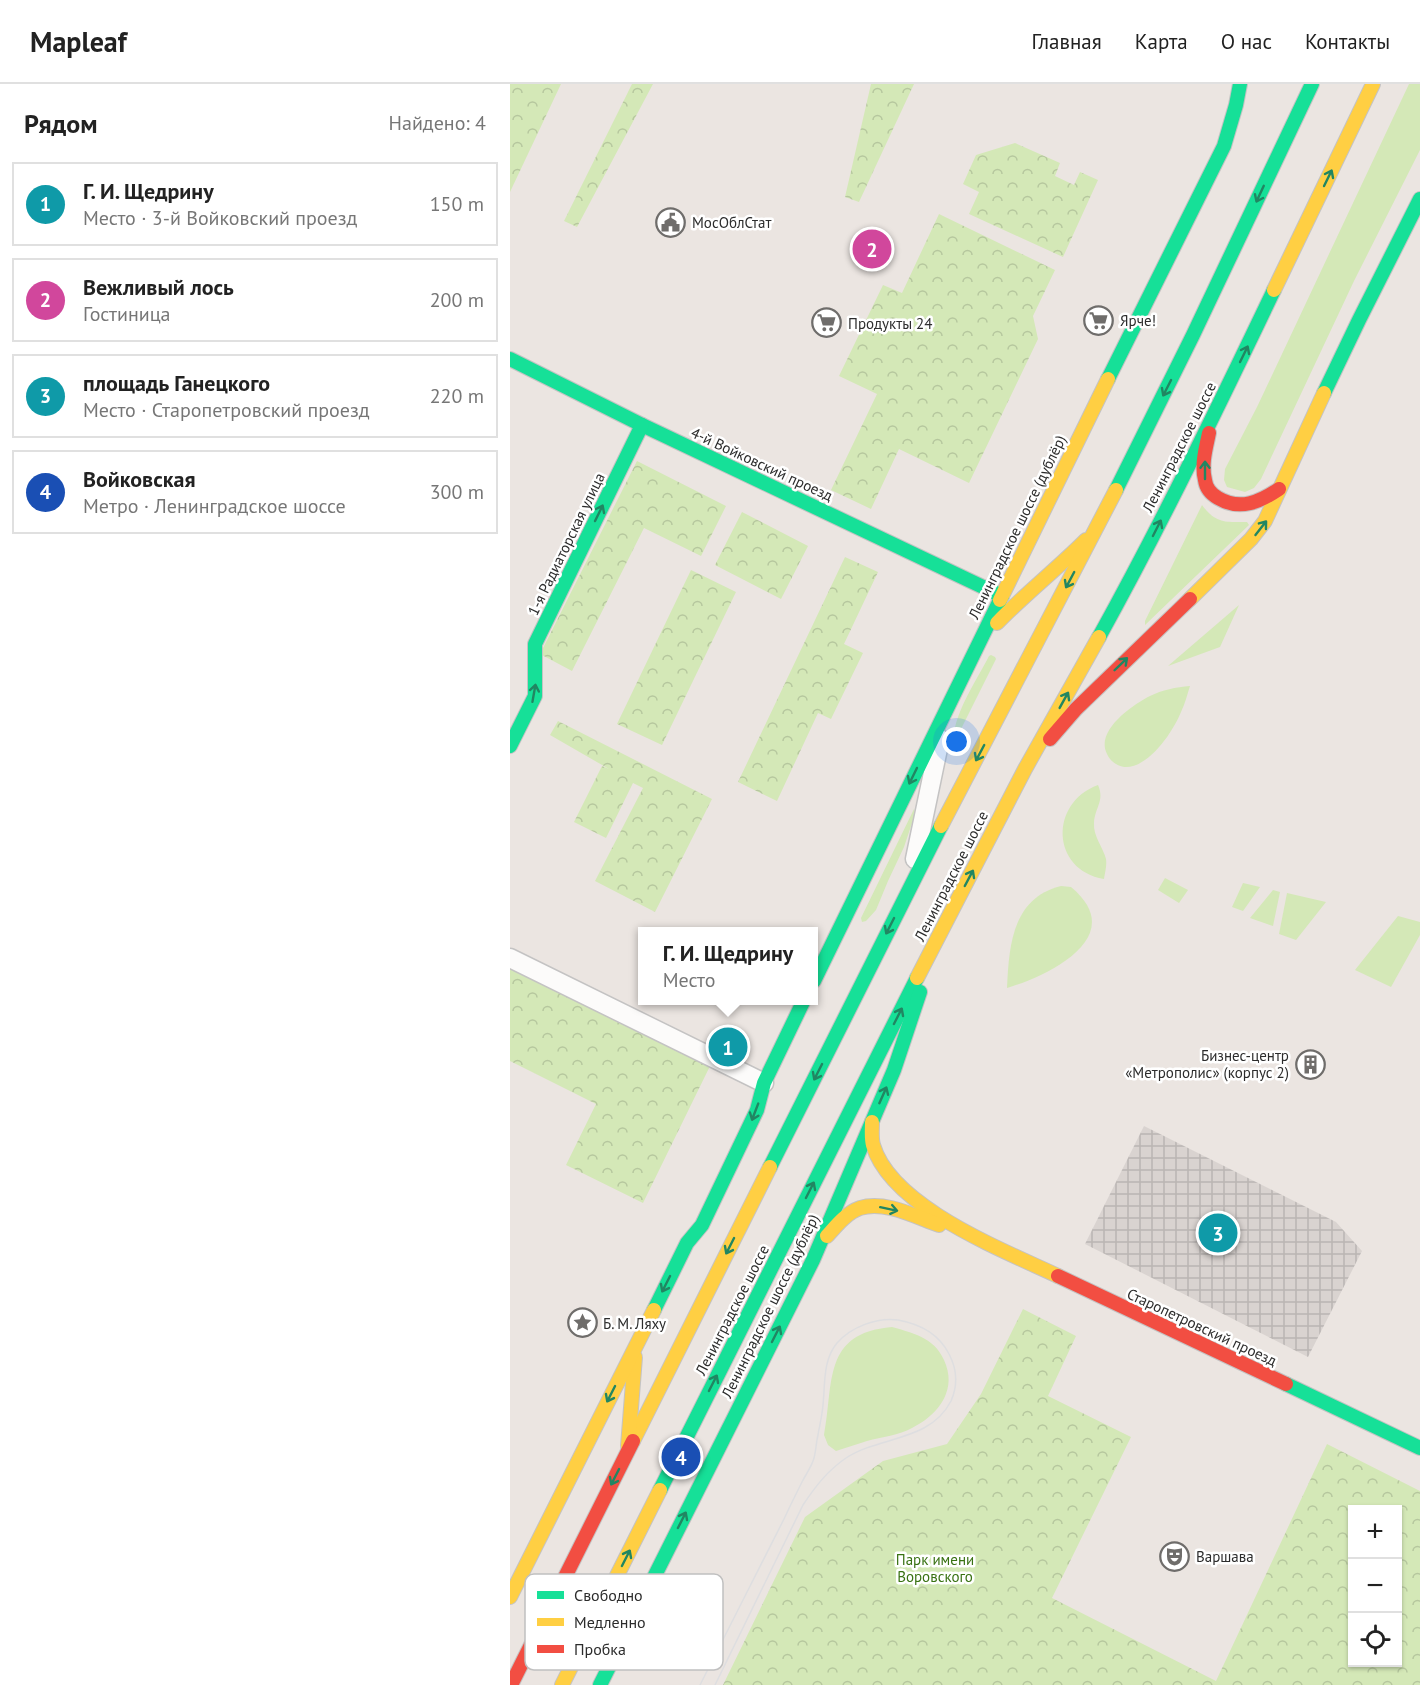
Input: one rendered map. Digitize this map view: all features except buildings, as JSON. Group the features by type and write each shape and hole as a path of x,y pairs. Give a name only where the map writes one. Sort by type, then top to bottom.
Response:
{"street":[{"name":"Ленинградское шоссе (дублёр)","path":"818,971 1142,308 1224,146 1240,84"},
{"name":"Ленинградское шоссе","path":"566,1574 909,888 1097,529 1193,335 1312,84"},
{"name":"Ленинградское шоссе","path":"618,1574 941,930 1025,769 1129,582 1210,422 1373,84"},
{"path":"1025,769 1076,709 1251,539 1273,511 1279,489 1359,320 1420,199"},
{"name":"4-й Войковский проезд","path":"510,359 642,425 1002,596"},
{"path":"1210,422 1204,477 1206,486 1212,494 1231,505 1241,505 1262,501 1279,489"},
{"name":"1-я Радиаторская улица","path":"510,746 536,696 535,644 642,425"},
{"path":"976,648 1017,602 1058,568 1097,529"},
{"path":"1019,560 1024,574 1030,579 1047,577"},
{"path":"909,888 946,708"},
{"name":"Ленинградское шоссе (дублёр)","path":"656,1574 813,1260 894,1070 941,930"},
{"path":"510,958 764,1083"},
{"path":"510,1597 687,1244 702,1224 757,1110 764,1083 802,1005"},
{"name":"Старопетровский проезд","path":"872,1121 872,1144 885,1170 897,1184 939,1216 971,1235 1050,1274 1420,1448"},
{"name":"Старопетровский проезд","path":"813,1260 836,1226 861,1208 892,1209 971,1235"},
{"path":"627,1453 637,1342"},
{"name":"Ленинградское шоссе","path":"511,1684 525,1656"},
{"name":"Ленинградское шоссе","path":"562,1685 570,1670"},
{"name":"Ленинградское шоссе (дублёр)","path":"600,1685 608,1670"}],"green space":[{"path":"510,84 561,84 510,192"},
{"path":"632,84 653,84 577,227 564,221"},
{"path":"871,84 914,84 859,202 845,197"},
{"path":"1409,84 1420,84 1420,150 1354,281 1261,479 1254,488 1245,492 1227,487 1224,480 1225,469 1257,407"},
{"path":"1015,143 1060,163 1055,176 1074,185 1080,172 1098,180 1063,257 969,214 979,192 963,184 976,155"},
{"path":"939,214 1055,270 1033,316 1038,339 969,483 899,449 871,509 831,490 877,394 839,376 883,285 902,293"},
{"path":"637,461 726,506 701,556 644,528 572,671 540,654"},
{"path":"1202,505 1217,519 1227,522 1247,522 1249,525 1145,625 1145,621"},
{"path":"742,512 808,546 781,599 715,565"},
{"path":"845,557 878,572 844,644 863,653 831,719 818,713 777,801 738,782"},
{"path":"691,570 736,592 662,745 617,724"},
{"path":"1239,605 1220,647 1168,666"},
{"path":"991,655 996,659 954,743 954,733 961,710"},
{"path":"1190,686 1172,729 1150,756 1133,766 1124,767 1112,761 1107,754 1106,736 1125,712 1159,692"},
{"path":"558,721 712,799 655,912 595,881 643,788 633,783 606,838 574,822 602,766 609,769 550,735"},
{"path":"1098,785 1100,800 1094,828 1106,859 1104,879 1087,873 1074,863 1066,850 1063,835 1064,820 1071,806 1082,794"},
{"path":"914,809 915,814 904,847 876,910 866,921 862,922 861,918"},
{"path":"1165,878 1188,890 1179,903 1158,890"},
{"path":"1243,883 1260,887 1243,911 1232,907"},
{"path":"1061,886 1071,887 1087,905 1092,922 1088,937 1077,951 1062,963 1043,974 1007,988 1012,940 1023,912 1032,901 1045,892"},
{"path":"1273,890 1280,892 1273,926 1250,918"},
{"path":"1287,893 1326,902 1296,940 1279,934"},
{"path":"1398,916 1420,922 1420,935 1391,987 1355,970"},
{"path":"510,965 711,1064 643,1203 566,1165 596,1104 510,1061"},
{"name":"Парк имени Воровского","path":"1023,1309 1076,1336 1048,1396 1131,1437 1052,1598 1216,1681 1327,1444 1420,1491 1420,1685 723,1685 805,1517 883,1461 947,1444 981,1394"},
{"path":"892,1327 918,1335 932,1343 937,1349 946,1365 948,1375 946,1394 929,1417 912,1428 836,1451 828,1445 824,1435 831,1380 842,1350 853,1339 869,1331"}],"shaded area":[{"path":"1144,1126 1336,1222 1362,1251 1308,1357 1085,1244"}],"tram line":[{"path":"723,1639 813,1461 822,1413 826,1367 837,1343 849,1332 865,1324 882,1320 898,1320 928,1331 945,1347 954,1365 956,1383 951,1401 942,1414 930,1424 903,1437 859,1451 846,1458 833,1468 817,1486 803,1505 723,1669"},
{"path":"700,1685 708,1670"},
{"path":"715,1685 722,1670"}],"traffic: fast":[{"path":"1108,379 1224,146 1240,84"},
{"path":"1116,490 1193,335 1312,84"},
{"path":"1324,393 1420,199"},
{"path":"1099,637 1211,421 1274,290"},
{"path":"510,359 642,425 1002,596"},
{"path":"510,746 535,696 535,644 642,425"},
{"path":"818,973 1000,600"},
{"path":"770,1167 941,826"},
{"path":"660,1490 917,978"},
{"path":"656,1574 813,1260 894,1070 920,992"},
{"path":"654,1310 687,1243 702,1225 757,1110 764,1083 802,1005"},
{"path":"1286,1384 1420,1448"},
{"path":"600,1685 608,1670"}],"traffic: slow":[{"path":"1274,290 1373,84"},
{"path":"1000,600 1108,379"},
{"path":"1190,599 1251,539 1265,521 1324,393"},
{"path":"941,826 1116,490"},
{"path":"997,623 1086,540"},
{"path":"917,978 1025,769 1099,637"},
{"path":"872,1122 873,1145 884,1167 902,1188 925,1207 952,1224 1058,1276"},
{"path":"633,1441 770,1167"},
{"path":"827,1236 850,1213 870,1206 890,1208 939,1225"},
{"path":"510,1597 654,1310"},
{"path":"628,1446 635,1357"},
{"path":"618,1574 660,1490"},
{"path":"562,1685 570,1670"}],"traffic: jam":[{"path":"1209,433 1204,456 1204,474 1206,486 1213,495 1226,502 1242,504 1265,498 1279,489"},
{"path":"1050,739 1076,709 1190,599"},
{"path":"1058,1276 1286,1384"},
{"path":"566,1574 633,1441"},
{"path":"511,1685 525,1657"}],"place":[{"name":"МосОблСтат","path":"671,222"},
{"name":"Вежливый лось","path":"872,249"},
{"name":"Ярче!","path":"1099,320"},
{"name":"Продукты 24","path":"827,323"},
{"name":"Г. И. Щедрину","path":"728,1047"},
{"name":"Бизнес-центр «Метрополис» (корпус 2)","path":"1310,1064"},
{"name":"площадь Ганецкого","path":"1218,1233"},
{"name":"Б. М. Ляху","path":"582,1323"},
{"name":"Войковская","path":"681,1457"},
{"name":"Варшава","path":"1175,1556"}]}
